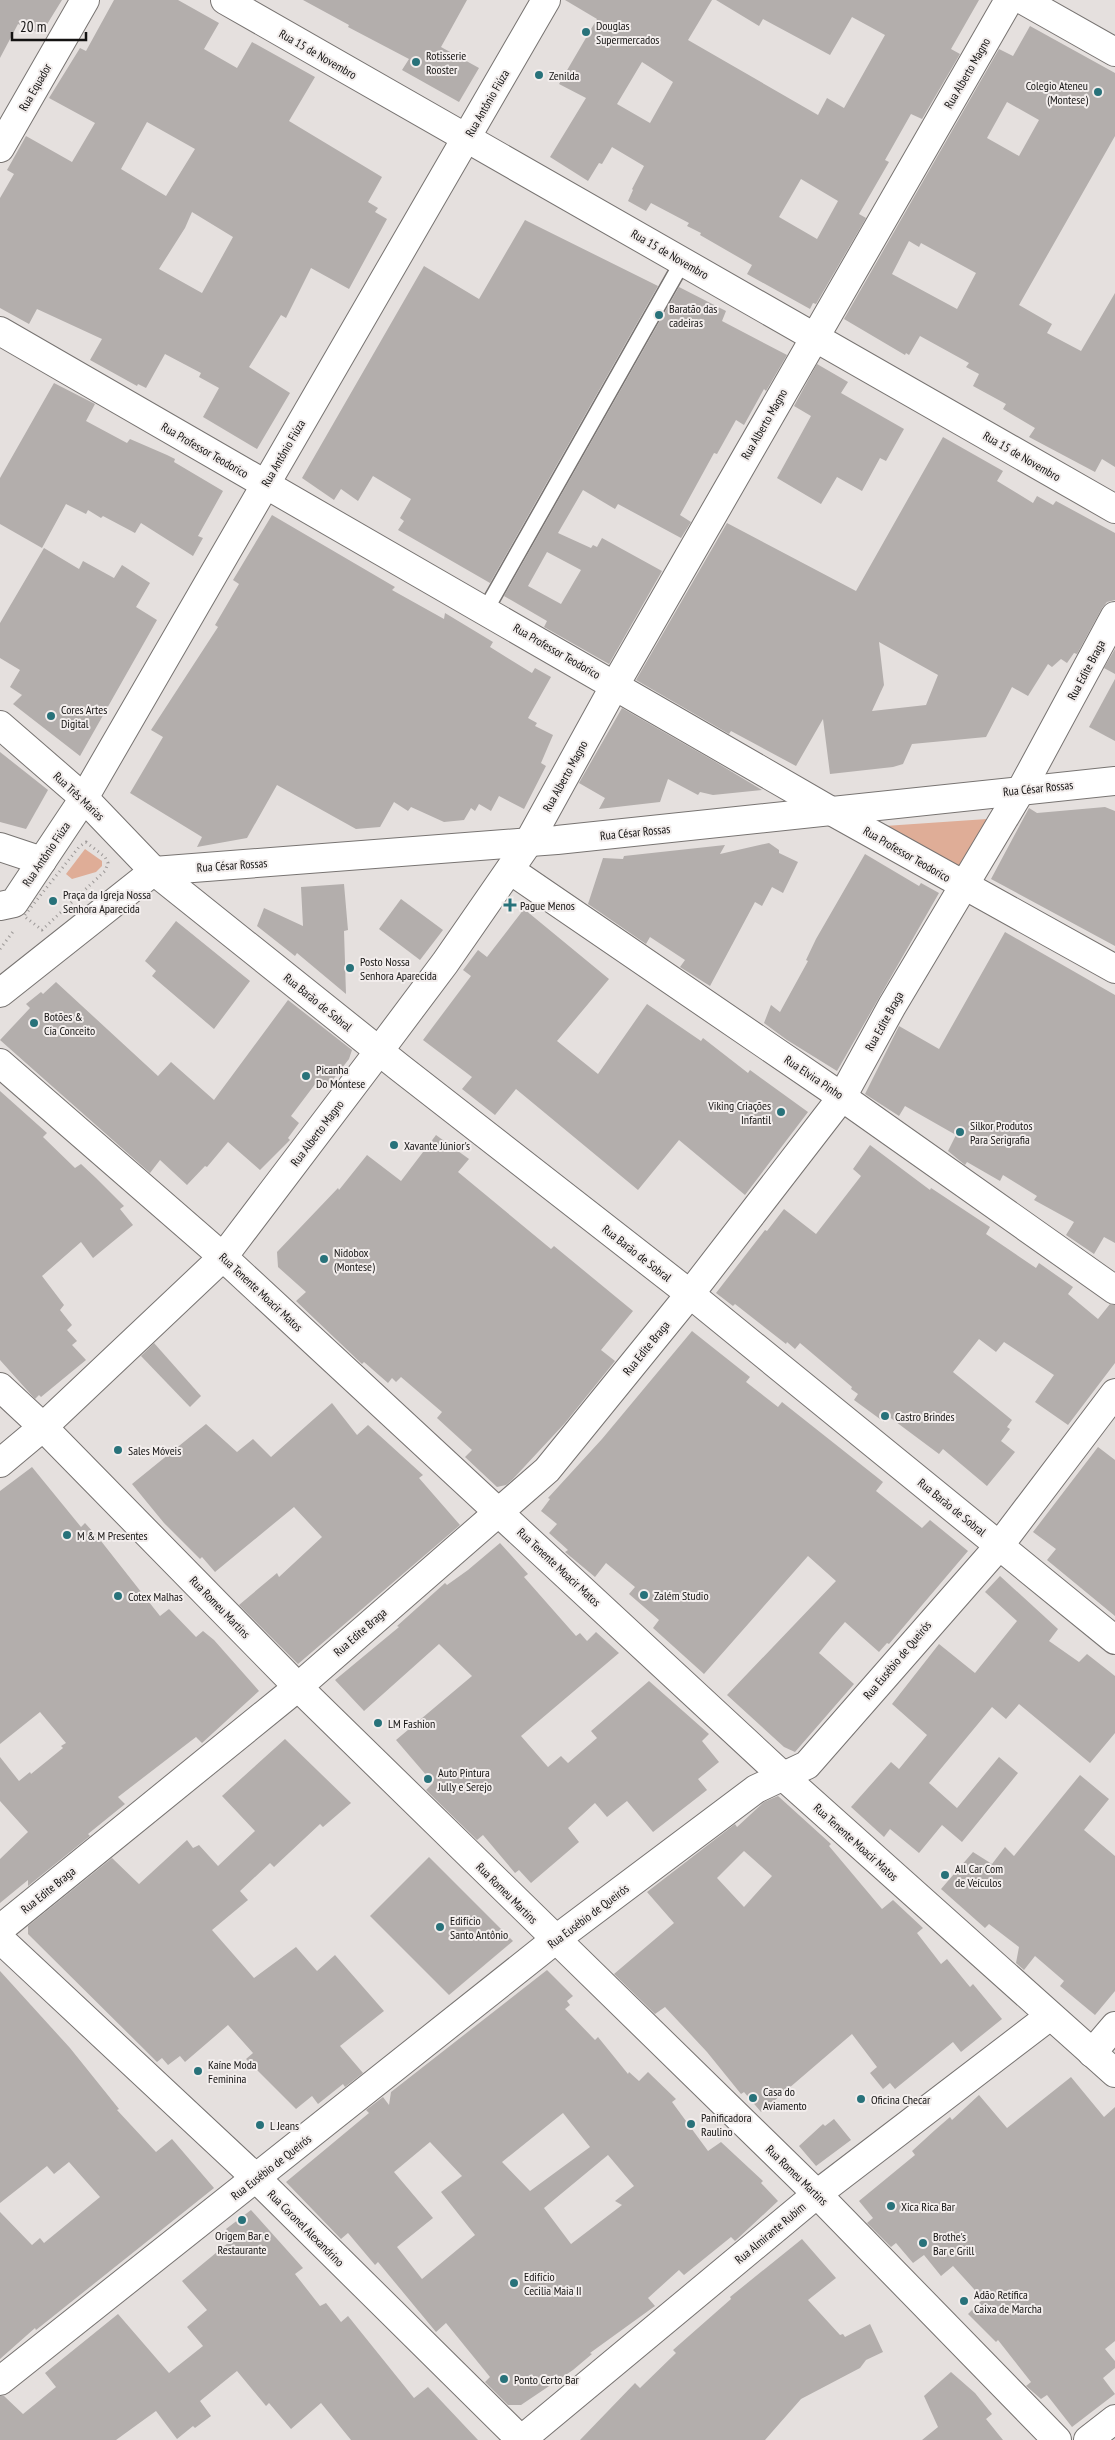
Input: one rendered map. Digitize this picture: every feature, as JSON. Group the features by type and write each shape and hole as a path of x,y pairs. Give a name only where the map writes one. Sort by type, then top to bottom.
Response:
{"street":[{"name":"Rua Equador","path":"0,148 85,0"},
{"name":"Rua 15 de Novembro","path":"225,0 1115,510"},
{"name":"Rua Antônio Fiúza","path":"13,908 84,798 546,0"},
{"name":"Rua Alberto Magno","path":"0,1463 43,1427 223,1257 445,963 510,870 528,843 615,685 814,336 1009,0"},
{"path":"1023,0 1115,52"},
{"name":"Rua Professor Teodorico","path":"0,330 264,485 485,610 833,812 1115,969"},
{"name":"Rua Edite Braga","path":"0,1929 298,1687 547,1470 690,1294 842,1097 892,1006 1021,790 1115,616"},
{"name":"Rua Três Marias","path":"0,725 84,798 154,871"},
{"name":"Rua César Rossas","path":"154,871 528,843 1115,781"},
{"path":"0,847 42,861"},
{"name":"Rua Elvira Pinho","path":"510,870 842,1097 1115,1290"},
{"path":"0,993 154,871"},
{"name":"Rua Barão de Sobral","path":"154,871 379,1051 690,1294 1115,1640"},
{"name":"Rua Tenente Moacir Matos","path":"0,1062 223,1257 784,1777 1115,2074"},
{"name":"Rua Romeu Martins","path":"0,1387 43,1427 298,1687 817,2194 1057,2440"},
{"name":"Rua Eusébio de Queirós","path":"0,2381 257,2179 555,1940 756,1789 801,1769 813,1759 926,1626 999,1546 1115,1393"},
{"name":"Rua Coronel Alexandrino","path":"0,1939 257,2179 521,2440"},
{"name":"Rua Almirante Rubim","path":"521,2440 817,2194 1050,2016"},
{"path":"1092,2053 1115,2026"},
{"path":"1088,2440 1115,2419"}],"lane":[{"path":"485,610 683,262"}],"path":[{"path":"0,949 13,908 79,847 86,842 105,857 108,863 105,871 42,930 13,908"}],"shaded area":[{"path":"987,819 954,875 870,827"},
{"path":"85,849 102,861 102,866 96,872 72,879 66,874"}],"building":[{"path":"0,0 62,0 41,34 18,24 0,58"},
{"path":"114,0 178,0 219,23 204,49 237,68 252,42 315,77 289,121 382,177 368,202 378,208 375,212 387,219 349,289 311,268 286,318 281,315 249,367 290,393 257,449 203,417 219,388 199,377 201,373 165,354 146,388 138,384 137,386 90,360 102,339 37,309 29,324 0,308 0,198 14,174 7,170 26,136 72,162 95,123 49,98 80,48 86,51","holes":["147,122 195,149 166,196 121,169","192,212 233,237 202,293 159,269 185,228"]},
{"path":"303,0 467,0 441,47 479,68 459,102 402,70 409,59 348,27 349,25"},
{"path":"565,0 712,0 688,40 818,115 827,98 844,108 885,35 852,17 830,55 763,19 759,26 716,0 979,0 951,49 960,54 922,119 911,114 885,160 889,162 859,214 866,218 816,304 813,303 810,309 747,274 752,265 700,235 701,233 687,226 689,223 651,203 646,211 628,201 644,166 612,147 602,164 599,163 588,181 550,157 586,98 559,84 597,19","holes":["642,62 673,82 650,123 617,104","801,179 838,201 817,239 779,217"]},
{"path":"1030,26 1115,73 1115,136 1019,305 1052,324 1047,333 1081,351 1115,293 1115,467 1102,459 1095,472 1029,437 1035,428 1003,409 1006,404 973,386 979,374 966,367 969,363 920,336 909,355 906,353 905,355 844,319 999,49 1013,56","holes":["1007,102 1039,120 1019,156 987,138","909,241 919,247 921,243 976,273 957,309 892,274"]},
{"path":"525,220 658,286 490,583 398,530 404,521 400,518 411,499 373,476 358,501 341,489 334,500 302,478 424,266 479,299"},
{"path":"679,287 726,311 722,321 787,355 766,391 764,389 744,425 736,420 717,454 714,453 680,515 691,522 681,538 618,504 615,509 583,490 558,533 591,548 593,545 597,547 602,538 662,571 609,664 544,627 547,621 504,596","holes":["547,552 581,570 561,604 528,586"]},
{"path":"817,364 848,382 841,393 904,429 886,461 880,458 862,491 837,477 821,504 777,478 811,416 794,406"},
{"path":"54,383 95,404 86,421 127,443 130,439 175,459 174,462 223,491 198,536 203,538 193,556 141,523 135,533 103,516 101,518 88,510 86,514 66,504 42,548 0,524 0,478"},
{"path":"943,437 1003,471 997,481 1033,503 1037,496 1053,505 1056,501 1115,533 1115,600 1107,602 1102,608 1077,654 1074,653 1067,663 1061,659 1052,667 1048,664 1028,696 1012,687 986,737 912,744 903,764 893,767 830,774 823,719 796,766 731,731 729,734 636,680 727,523 856,591","holes":["879,642 938,675 926,705 872,711 884,685"]},
{"path":"272,515 395,587 392,590 444,619 445,613 493,642 490,647 532,673 535,668 551,677 528,718 537,723 535,726 553,735 541,763 546,766 524,809 499,796 491,811 479,804 475,811 471,808 464,820 444,822 411,807 408,811 394,802 380,827 356,829 277,785 247,838 197,847 202,837 130,793 163,737 151,730 218,627 215,625 239,584 233,580"},
{"path":"44,548 79,569 83,561 114,578 122,565 150,583 136,607 157,620 80,756 13,704 22,695 10,687 20,670 0,658 0,623"},
{"path":"1115,649 1115,674 1104,668"},
{"path":"1115,679 1115,741 1089,727"},
{"path":"622,708 762,790 713,795 700,792 698,795 668,779 660,802 599,809 605,798 579,783"},
{"path":"0,752 48,790 26,829 0,822"},
{"path":"1105,807 1115,811 1115,946 991,879 1029,808 1037,813"},
{"path":"769,843 779,850 779,853 798,862 783,893 772,887 762,906 755,902 710,986 680,967 685,960 650,937 646,944 588,904 603,858 623,859 624,856 725,845 720,854"},
{"path":"865,854 919,886 921,883 939,893 837,1071 787,1040 764,1023 771,1005 780,1012 808,961 806,960 816,939"},
{"path":"344,884 348,930 344,931 346,994 297,953 295,956 257,926 264,908 303,926 301,887"},
{"path":"401,899 443,930 420,960 379,929"},
{"path":"524,909 609,979 557,1041 598,1074 647,1004 701,1041 703,1038 748,1073 750,1070 808,1112 745,1195 679,1140 638,1190 516,1089 495,1115 462,1089 472,1077 423,1040 471,976 463,970 478,950 487,957"},
{"path":"176,921 250,981 214,1029 152,976 156,971 145,961"},
{"path":"1005,932 1115,995 1115,1243 1104,1237 1094,1254 1066,1235 1074,1222 1034,1200 1037,1196 1003,1175 1000,1181 967,1162 965,1165 948,1151 956,1135 905,1106 899,1116 865,1094 899,1026 939,1049"},
{"path":"56,982 158,1076 171,1062 214,1100 288,1000 352,1050 349,1059 328,1086 319,1079 291,1116 299,1123 288,1138 290,1140 260,1170 228,1142 207,1167 205,1166 187,1185 160,1160 150,1173 0,1040 30,1008 26,1004 41,992 43,994"},
{"path":"0,1091 47,1133 43,1137 75,1168 81,1164 124,1206 120,1209 133,1225 93,1258 81,1242 42,1276 64,1305 60,1310 72,1325 67,1330 77,1341 72,1345 86,1360 41,1397 39,1395 35,1399 0,1360"},
{"path":"436,1135 469,1159 458,1172 551,1249 554,1246 633,1311 601,1350 615,1361 565,1423 512,1480 506,1485 497,1487 465,1457 472,1450 437,1418 442,1412 401,1377 396,1382 392,1378 388,1383 364,1362 362,1364 296,1301 306,1292 278,1267 277,1252 338,1188 339,1190 367,1155 401,1181"},
{"path":"870,1145 930,1190 931,1188 990,1227 986,1234 1036,1268 1039,1263 1073,1287 1068,1294 1098,1319 1110,1304 1115,1305 1115,1363 1068,1425 1035,1402 1054,1375 1004,1342 996,1352 979,1339 953,1372 1012,1420 1007,1427 1010,1429 1001,1441 1015,1452 987,1486 943,1449 939,1454 888,1416 884,1422 854,1400 858,1394 851,1389 852,1387 800,1343 795,1349 787,1342 786,1344 735,1304 733,1306 716,1293 765,1230 767,1231 784,1209 816,1234 861,1176 853,1169"},
{"path":"692,1331 750,1377 746,1382 778,1407 782,1402 883,1482 876,1491 922,1528 930,1520 968,1551 889,1644 887,1643 879,1652 845,1622 832,1637 819,1653 854,1684 795,1752 784,1747 727,1695 836,1581 808,1556 704,1674 653,1628 659,1620 629,1594 635,1587 606,1563 595,1577 565,1552 568,1550 549,1533 557,1524 541,1511 550,1499 548,1498 602,1439"},
{"path":"154,1343 201,1396 190,1407 141,1356"},
{"path":"332,1403 357,1435 368,1425 423,1475 419,1478 460,1525 298,1664 239,1605 277,1573 279,1577 322,1537 294,1507 215,1572 202,1557 200,1559 164,1523 132,1484 206,1424 237,1452 253,1439 271,1457"},
{"path":"1098,1447 1115,1460 1115,1616 1047,1560 1056,1549 1033,1532"},
{"path":"32,1467 81,1527 85,1523 101,1541 160,1616 169,1609 196,1637 203,1631 214,1640 259,1691 202,1743 196,1737 118,1797 125,1804 88,1834 90,1836 28,1886 28,1880 0,1903 0,1859 28,1832 0,1801 0,1757 19,1781 30,1772 31,1774 63,1748 61,1746 66,1743 40,1712 0,1744 0,1491"},
{"path":"500,1543 528,1574 524,1577 576,1636 580,1633 587,1641 596,1632 619,1653 521,1736 548,1767 561,1756 568,1763 597,1738 591,1731 649,1681 709,1734 702,1741 719,1762 698,1779 707,1790 653,1832 627,1801 607,1817 595,1803 568,1828 579,1842 531,1883 519,1870 515,1873 483,1835 477,1840 426,1790 433,1783 396,1740 472,1676 439,1644 364,1711 335,1680 399,1627 397,1626 445,1583 447,1585 468,1570"},
{"path":"1000,1576 1058,1629 1049,1641 1079,1662 1087,1654 1115,1676 1115,1733 1090,1763 1019,1704 1006,1719 992,1707 929,1783 957,1808 999,1757 1018,1773 962,1842 942,1825 919,1853 890,1829 884,1837 851,1807 891,1762 899,1769 927,1735 892,1704 939,1644 975,1673 1017,1621 985,1592"},
{"path":"285,1739 351,1803 323,1827 320,1824 274,1867 270,1863 240,1891 248,1900 212,1930 254,1978 296,1947 317,1971 335,1955 384,2011 340,2046 363,2073 345,2087 343,2084 318,2104 312,2096 296,2109 246,2059 253,2053 228,2025 185,2062 180,2056 168,2065 162,2058 157,2062 28,1934 28,1926 112,1858 139,1884 187,1840 193,1848 199,1845 218,1866 255,1831 222,1796"},
{"path":"1080,1775 1109,1799 1084,1830 1115,1856 1115,1991 1095,2015 1060,1986 1064,1981 1035,1956 1024,1970 1016,1963 1019,1947 989,1924 985,1928 941,1889 973,1852 992,1864 1005,1847 1014,1856"},
{"path":"778,1796 831,1844 829,1846 882,1909 893,1900 923,1928 917,1933 941,1964 947,1959 970,1987 973,1984 1002,2019 961,2052 953,2042 895,2089 890,2083 883,2089 870,2073 877,2067 852,2034 761,2112 744,2092 741,2094 707,2052 665,2007 655,2014 614,1974 674,1923 647,1892 735,1824 737,1827 764,1802","holes":["744,1851 772,1876 744,1907 717,1878"]},
{"name":"Edifício Santo Antônio","path":"429,1857 513,1941 449,1995 370,1916"},
{"path":"547,1970 573,1996 567,2001 570,2005 565,2009 595,2040 598,2037 628,2074 629,2072 639,2081 648,2072 676,2099 672,2102 708,2151 721,2142 763,2181 761,2183 778,2201 735,2241 731,2237 684,2275 679,2270 648,2298 655,2306 590,2353 592,2354 573,2370 521,2405 508,2405 485,2382 490,2377 446,2323 436,2332 378,2262 375,2265 348,2233 341,2239 286,2182 369,2113 366,2110 383,2097 389,2105 391,2092","holes":["563,2113 590,2147 530,2191 502,2162","430,2142 462,2176 441,2192 475,2235 422,2279 397,2247 433,2218 394,2172","608,2155 634,2186 615,2201 622,2205 571,2244 544,2208"]},
{"path":"0,1971 70,2048 119,2109 117,2110 156,2152 172,2139 214,2188 36,2330 35,2328 0,2359 0,2212 32,2245 40,2238 44,2243 100,2197 69,2162 54,2174 47,2166 0,2203"},
{"path":"1071,2077 1104,2117 1115,2107 1115,2341 1105,2349 1115,2361 1115,2368 1103,2378 1115,2394 1072,2427 1047,2395 1041,2399 1026,2386 1031,2382 998,2340 996,2342 968,2314 983,2299 953,2266 941,2276 924,2255 913,2263 896,2243 891,2247 867,2223 873,2218 859,2201 915,2155 912,2151 935,2130 950,2117 952,2120 979,2095 1007,2128"},
{"path":"834,2119 851,2140 816,2166 799,2146 823,2124 825,2126"},
{"path":"251,2210 303,2268 295,2274 320,2306 326,2303 341,2322 348,2316 414,2398 428,2387 478,2440 351,2440 321,2403 291,2429 269,2403 266,2406 237,2371 200,2401 211,2416 195,2428 193,2426 177,2439 156,2411 116,2440 0,2440 0,2396 4,2396 23,2414 56,2387 45,2373 118,2314 169,2373 203,2346 187,2327 207,2310 182,2281 234,2238 226,2229"},
{"path":"802,2239 836,2278 808,2300 840,2335 843,2334 845,2337 870,2324 883,2352 866,2360 860,2368 801,2399 765,2440 580,2440 635,2383 640,2388 676,2353 673,2350 731,2299 730,2297"},
{"path":"951,2372 975,2393 992,2414 986,2419 1003,2440 922,2440 938,2427 924,2396"}],"place":[{"name":"Douglas Supermercados","path":"586,32"},
{"name":"Rotisserie Rooster","path":"416,62"},
{"name":"Zenilda","path":"539,75"},
{"name":"Colegio Ateneu (Montese)","path":"1098,92"},
{"name":"Baratão das cadeiras","path":"659,315"},
{"name":"Cores Artes Digital","path":"51,716"},
{"name":"Praça da Igreja Nossa Senhora Aparecida","path":"53,901"},
{"name":"Pague Menos","path":"510,905"},
{"name":"Posto Nossa Senhora Aparecida","path":"350,968"},
{"name":"Botões & Cia Conceito","path":"34,1023"},
{"name":"Picanha Do Montese","path":"306,1076"},
{"name":"Viking Criações Infantil","path":"781,1112"},
{"name":"Silkor Produtos Para Serigrafia","path":"960,1132"},
{"name":"Xavante Júnior's","path":"394,1145"},
{"name":"Nidobox (Montese)","path":"324,1259"},
{"name":"Castro Brindes","path":"885,1416"},
{"name":"Sales Móveis","path":"118,1450"},
{"name":"M & M Presentes","path":"67,1535"},
{"name":"Zalém Studio","path":"644,1595"},
{"name":"Cotex Malhas","path":"118,1596"},
{"name":"LM Fashion","path":"378,1723"},
{"name":"Auto Pintura Jully e Serejo","path":"428,1779"},
{"name":"All Car Com de Veículos","path":"945,1875"},
{"name":"Edifício Santo Antônio","path":"440,1927"},
{"name":"Kaíne Moda Feminina","path":"198,2071"},
{"name":"Casa do Aviamento","path":"753,2098"},
{"name":"Oficina Checar","path":"861,2099"},
{"name":"Panificadora Raulino","path":"691,2124"},
{"name":"L Jeans","path":"260,2125"},
{"name":"Xica Rica Bar","path":"891,2206"},
{"name":"Origem Bar e Restaurante","path":"242,2220"},
{"name":"Brothe's Bar e Grill","path":"923,2243"},
{"name":"Edifício Cecilia Maia II","path":"514,2283"},
{"name":"Adão Retífica Caixa de Marcha","path":"964,2301"},
{"name":"Ponto Certo Bar","path":"504,2379"}]}
